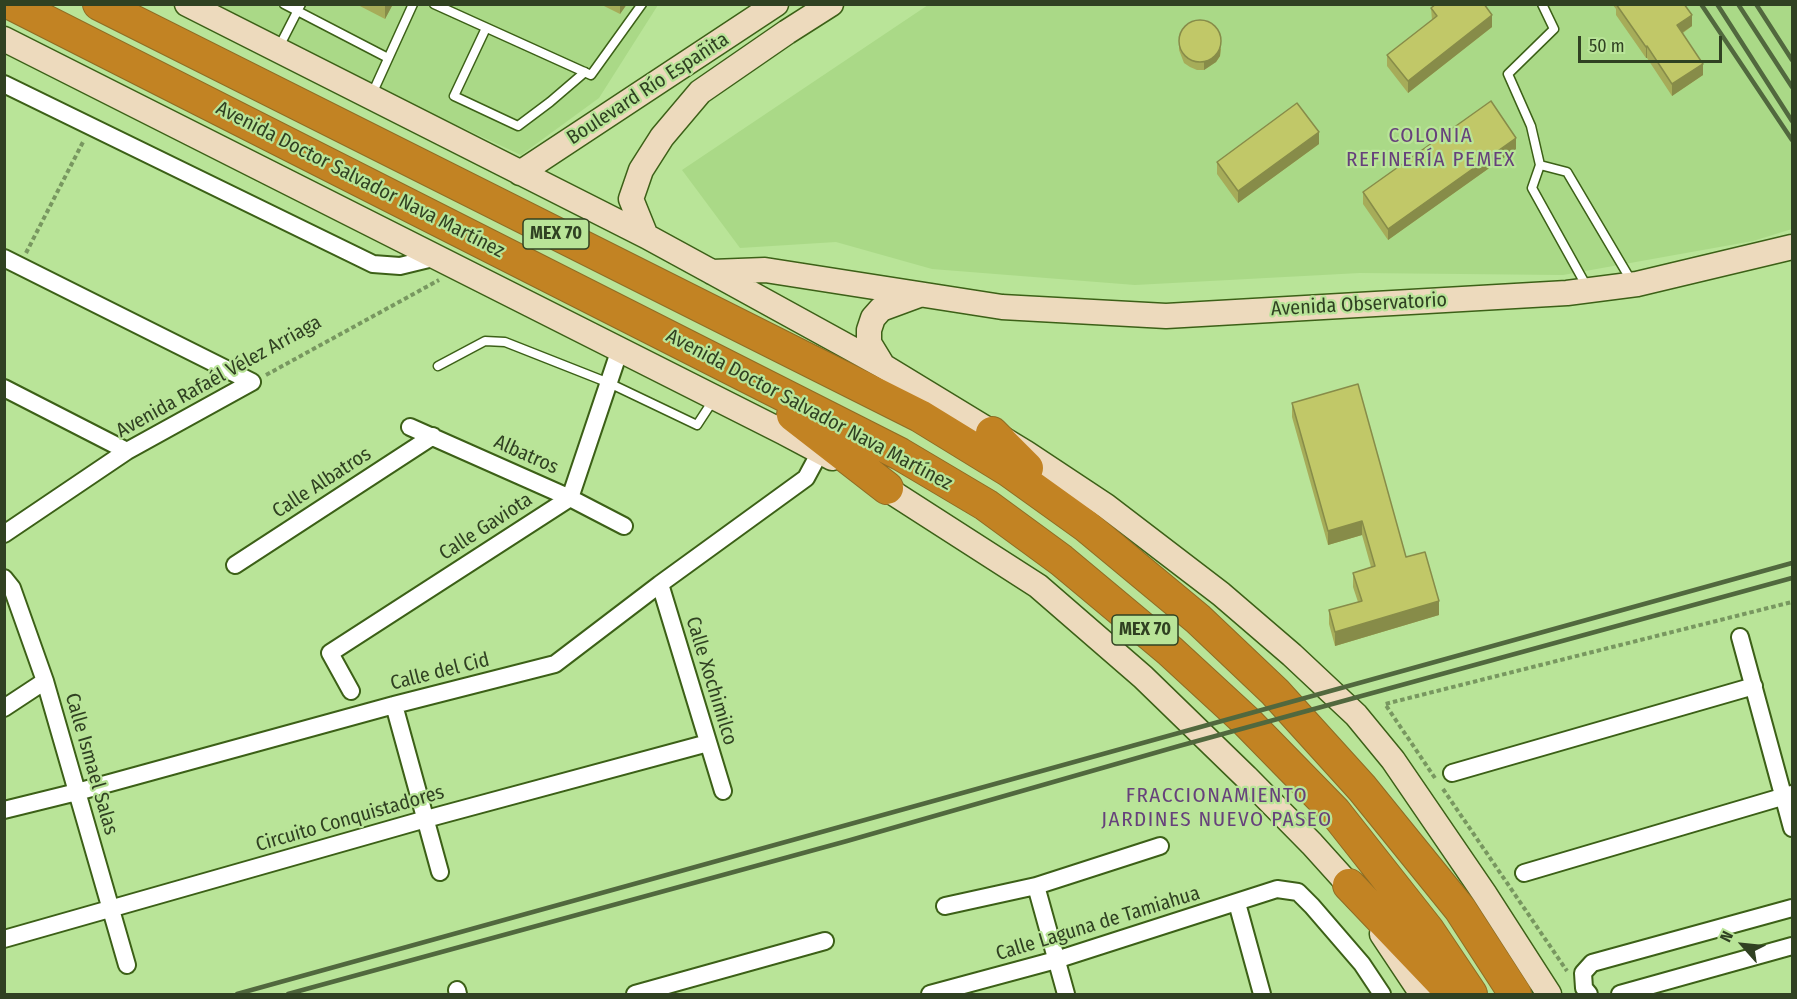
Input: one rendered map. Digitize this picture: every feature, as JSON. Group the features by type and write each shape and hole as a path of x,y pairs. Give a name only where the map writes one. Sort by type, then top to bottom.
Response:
{"highway":[{"name":"Avenida Doctor Salvador Nava Martínez","path":"99,4 920,416 1008,470 1086,526 1198,620 1275,692 1362,788 1452,900 1515,994"},
{"name":"Avenida Doctor Salvador Nava Martínez","path":"13,5 900,454 987,506 1061,560 1170,651 1246,721 1335,812 1428,930 1471,994"},
{"path":"733,369 887,488"},
{"path":"992,433 1086,526"},
{"path":"1348,885 1453,994"}],"main road":[{"path":"186,4 646,236 712,272 883,366 1026,453 1106,506 1221,594 1292,655 1356,715 1393,760 1484,893 1549,994"},
{"name":"Boulevard Río Españita","path":"520,173 776,4"},
{"name":"Boulevard Río Españita","path":"646,236 632,199 641,170 662,137 700,92 831,4"},
{"name":"Avenida Doctor Salvador Nava Martínez","path":"4,39 820,452 887,488 1038,586 1143,677 1312,844 1348,885 1422,994"},
{"name":"Avenida Observatorio","path":"712,272 765,270 1002,308 1166,316 1588,290 1633,285 1792,247"},
{"path":"883,366 869,343 869,330 873,318 881,309 922,294"}],"street":[{"path":"4,84 374,264 400,267 436,257"},
{"path":"12,261 252,382"},
{"path":"570,498 620,349"},
{"name":"Avenida Rafaél Vélez Arriaga","path":"6,531 127,451 252,382"},
{"path":"4,388 127,451"},
{"name":"Albatros","path":"410,427 570,498 624,526"},
{"name":"Calle Albatros","path":"235,565 433,436"},
{"name":"Calle del Cid","path":"4,810 555,664 806,478 820,452"},
{"name":"Calle Gaviota","path":"351,691 330,653 570,498"},
{"name":"Calle Ismael Salas","path":"4,578 12,588 45,681 127,965"},
{"name":"Calle Xochimilco","path":"660,584 723,791"},
{"path":"1740,637 1788,795 1792,828"},
{"path":"4,708 45,681"},
{"path":"1452,773 1754,686"},
{"path":"394,705 440,872"},
{"name":"Circuito Conquistadores","path":"4,939 426,819 708,743"},
{"path":"1524,873 1788,795"},
{"path":"945,906 1036,886 1160,846"},
{"path":"1036,886 1066,994"},
{"name":"Calle Laguna de Tamiahua","path":"930,994 1056,960 1277,889 1298,892 1362,964 1382,994"},
{"path":"1237,903 1262,994"},
{"path":"1589,994 1584,988 1584,973 1592,963 1792,908"},
{"path":"635,994 825,941"},
{"path":"1620,994 1792,946"}],"lane":[{"path":"284,4 299,8 388,58"},
{"path":"370,98 413,4"},
{"path":"434,4 591,75 642,4"},
{"path":"1542,4 1554,29 1508,75 1531,126 1540,165 1532,188 1588,290"},
{"path":"277,50 299,8"},
{"path":"486,28 454,96 518,126 585,72"},
{"path":"1540,165 1567,172 1633,285"},
{"path":"438,366 485,341 506,342 609,382 697,425 715,397"}],"path":[{"path":"12,261 92,125"},
{"name":"Avenida Rafaél Vélez Arriaga","path":"252,382 461,269"}],"shaded area":[{"path":"213,5 658,5 599,98 521,155 336,69"},
{"path":"928,5 1792,5 1792,229 1753,241 1563,275 1360,273 1135,285 932,269 836,242 740,248 682,170"}],"building":[{"path":"1436,4 1484,4 1492,15 1408,81 1387,55 1437,16 1431,8"},
{"path":"1616,4 1684,4 1692,15 1677,25 1703,64 1672,84"},
{"path":"1200,20 1214,27 1221,41 1214,55 1200,62 1186,55 1179,41 1186,27"},
{"path":"1491,101 1516,138 1388,229 1363,192"},
{"path":"1297,103 1319,132 1238,191 1217,162"},
{"path":"1358,384 1406,557 1425,552 1439,601 1335,632 1329,610 1362,601 1353,573 1375,566 1362,521 1328,531 1292,403"}],"railway":[{"path":"1701,4 1792,140"},
{"path":"1717,4 1792,121"},
{"path":"1738,4 1792,87"},
{"path":"1756,4 1792,60"},
{"path":"237,994 1792,563"},
{"path":"288,994 1792,578"}],"district":[{"name":"COLONIA REFINERÍA PEMEX","path":"1431,148"},
{"name":"FRACCIONAMIENTO JARDINES NUEVO PASEO","path":"1217,808"}]}
